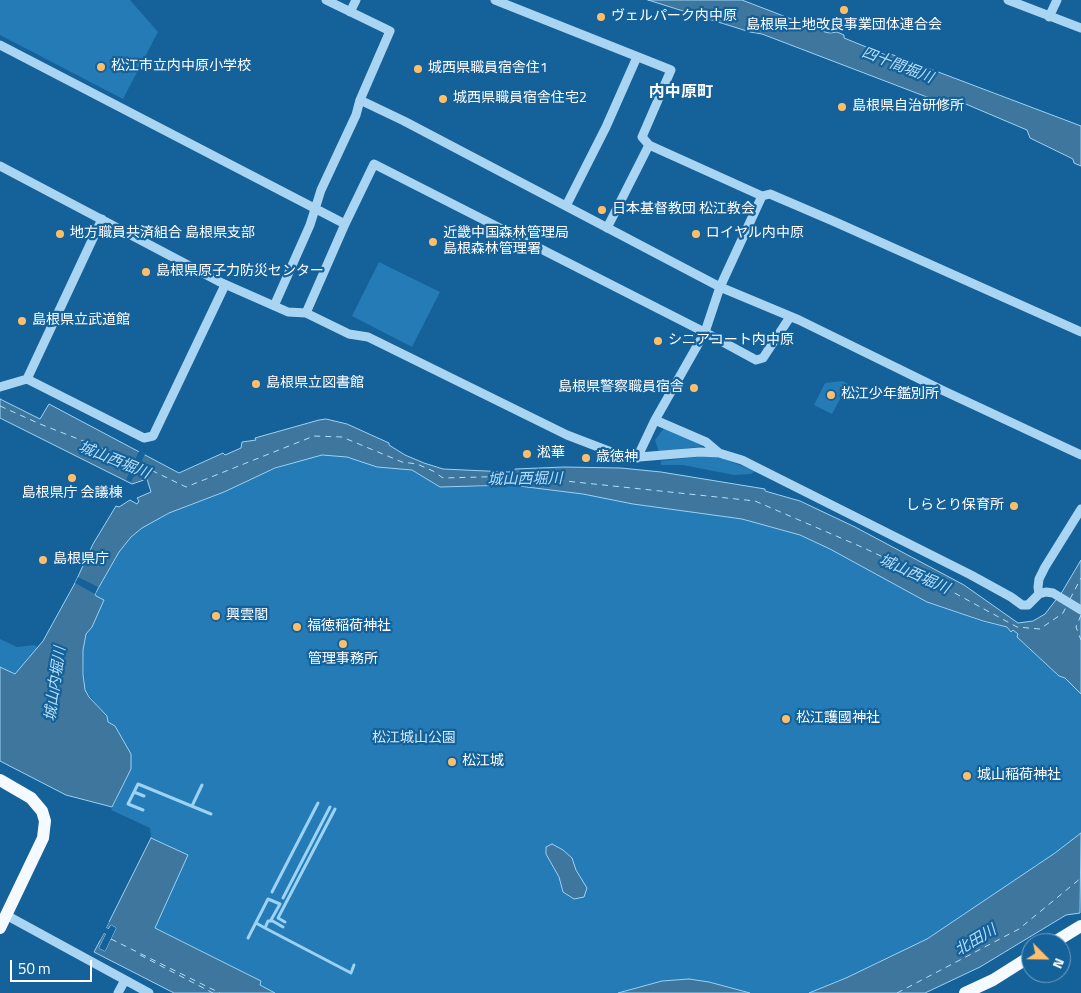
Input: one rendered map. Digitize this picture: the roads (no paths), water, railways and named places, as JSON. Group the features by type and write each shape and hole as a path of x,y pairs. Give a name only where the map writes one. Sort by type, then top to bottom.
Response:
{"main road":[{"path":"0,780 31,798 42,811 45,821 43,838 0,928"},
{"path":"1069,933 1081,926"},
{"path":"965,993 993,980 1021,962"}],"street":[{"path":"274,306 316,210 321,190 356,115 360,100 390,31 326,0"},
{"path":"350,12 356,0"},
{"path":"495,0 671,70 642,137 648,145 762,196 770,194 833,221 1081,332"},
{"path":"1008,0 1081,28"},
{"path":"1049,17 1057,0"},
{"path":"0,45 345,224"},
{"path":"566,206 606,127 638,57"},
{"path":"360,100 720,287 790,317 1081,455"},
{"path":"607,228 648,145"},
{"path":"306,313 374,164 705,332 756,360 763,358 790,317"},
{"path":"0,166 225,285 288,312 306,313 349,334 368,337 567,435 617,456 637,458 700,452 719,453 742,460 970,575 1022,605 1028,605 1039,594 1046,592 1052,593 1081,610"},
{"path":"637,458 655,420 705,332 720,287 762,196"},
{"path":"27,379 102,219"},
{"path":"0,387 27,379 144,438 153,436 225,285"},
{"path":"655,420 706,442 719,453"},
{"path":"1039,594 1039,579 1081,509"},
{"path":"6,915 149,993"},
{"path":"118,993 125,980"}],"water":[{"name":"四十間堀川","path":"648,0 742,0 825,32 837,32 844,35 844,38 886,55 888,53 1081,126 1081,166 1074,163 1073,159 1030,138 1027,130 961,102 953,107 762,34 750,32"},
{"path":"0,399 40,419 49,404 179,473 223,453 225,455 241,448 242,442 256,440 255,438 326,419 347,424 389,443 389,445 405,455 443,469 508,472 515,469 564,467 621,468 661,472 765,489 765,491 800,501 855,527 964,585 1018,623 1033,621 1045,614 1062,592 1081,560 1081,694 1017,637 1018,634 1013,630 1011,632 1007,627 927,602 830,549 800,535 742,519 633,504 583,494 511,485 440,487 412,470 377,467 347,457 322,455 275,468 224,492 169,513 142,528 131,537 119,552 95,594 104,600 92,627 86,634 83,650 83,674 85,690 89,697 107,716 108,722 115,726 131,754 131,769 112,807 66,795 0,761 0,667 15,674 43,641 75,583 93,544 116,506 119,507 130,500 137,504 139,501 137,498 151,492 147,479 132,484 0,418"},
{"name":"北田川","path":"1081,833 1080,913 1066,915 1036,933 1021,933 1021,942 980,967 925,993 809,993 846,978 927,939 1055,853"},
{"path":"151,838 188,855 155,928 261,981 260,985 275,993 174,993 94,952 104,933 106,934 99,948 105,951 116,928 111,925 108,929 106,928"},
{"path":"552,844 572,858 576,870 587,888 584,897 574,899 563,892 559,877 546,854 546,847"},
{"path":"689,979 709,982 750,993 618,993 662,981"}],"waterway":[{"path":"144,796 134,792 138,784 211,814"},
{"path":"192,806 202,785"},
{"path":"134,792 128,804 143,810"},
{"path":"272,892 318,803"},
{"path":"283,898 330,807"},
{"path":"285,922 278,918 335,809"},
{"path":"248,938 268,899 280,904 271,920 283,927"},
{"path":"256,923 265,928 268,921 271,921"},
{"path":"265,928 351,973 354,965"}],"place":[{"name":"島根県土地改良事業団体連合会","path":"844,10"},
{"name":"ヴェルパーク内中原","path":"601,17"},
{"name":"松江市立内中原小学校","path":"101,67"},
{"name":"城西県職員宿舎住1","path":"418,69"},
{"name":"城西県職員宿舎住宅2","path":"443,99"},
{"name":"島根県自治研修所","path":"842,107"},
{"name":"日本基督教団 松江教会","path":"602,210"},
{"name":"地方職員共済組合 島根県支部","path":"60,234"},
{"name":"ロイヤル内中原","path":"696,234"},
{"name":"近畿中国森林管理局 島根森林管理署","path":"433,242"},
{"name":"島根県原子力防災センター","path":"146,272"},
{"name":"島根県立武道館","path":"22,321"},
{"name":"シニアコート内中原","path":"658,341"},
{"name":"島根県立図書館","path":"256,384"},
{"name":"島根県警察職員宿舎","path":"694,388"},
{"name":"松江少年鑑別所","path":"831,395"},
{"name":"淞華","path":"527,454"},
{"name":"歳徳神","path":"586,458"},
{"name":"島根県庁 会議棟","path":"72,478"},
{"name":"しらとり保育所","path":"1014,506"},
{"name":"島根県庁","path":"43,560"},
{"name":"興雲閣","path":"216,616"},
{"name":"福徳稲荷神社","path":"297,627"},
{"name":"管理事務所","path":"343,644"},
{"name":"松江護國神社","path":"786,719"},
{"name":"松江城","path":"452,762"},
{"name":"城山稲荷神社","path":"967,776"}],"district":[{"name":"内中原町","path":"681,93"}],"water label":[{"name":"城山西堀川","path":"114,461"},
{"name":"城山西堀川","path":"525,480"},
{"name":"城山西堀川","path":"914,575"},
{"name":"城山内堀川","path":"56,684"}],"park label":[{"name":"松江城山公園","path":"414,739"}]}
